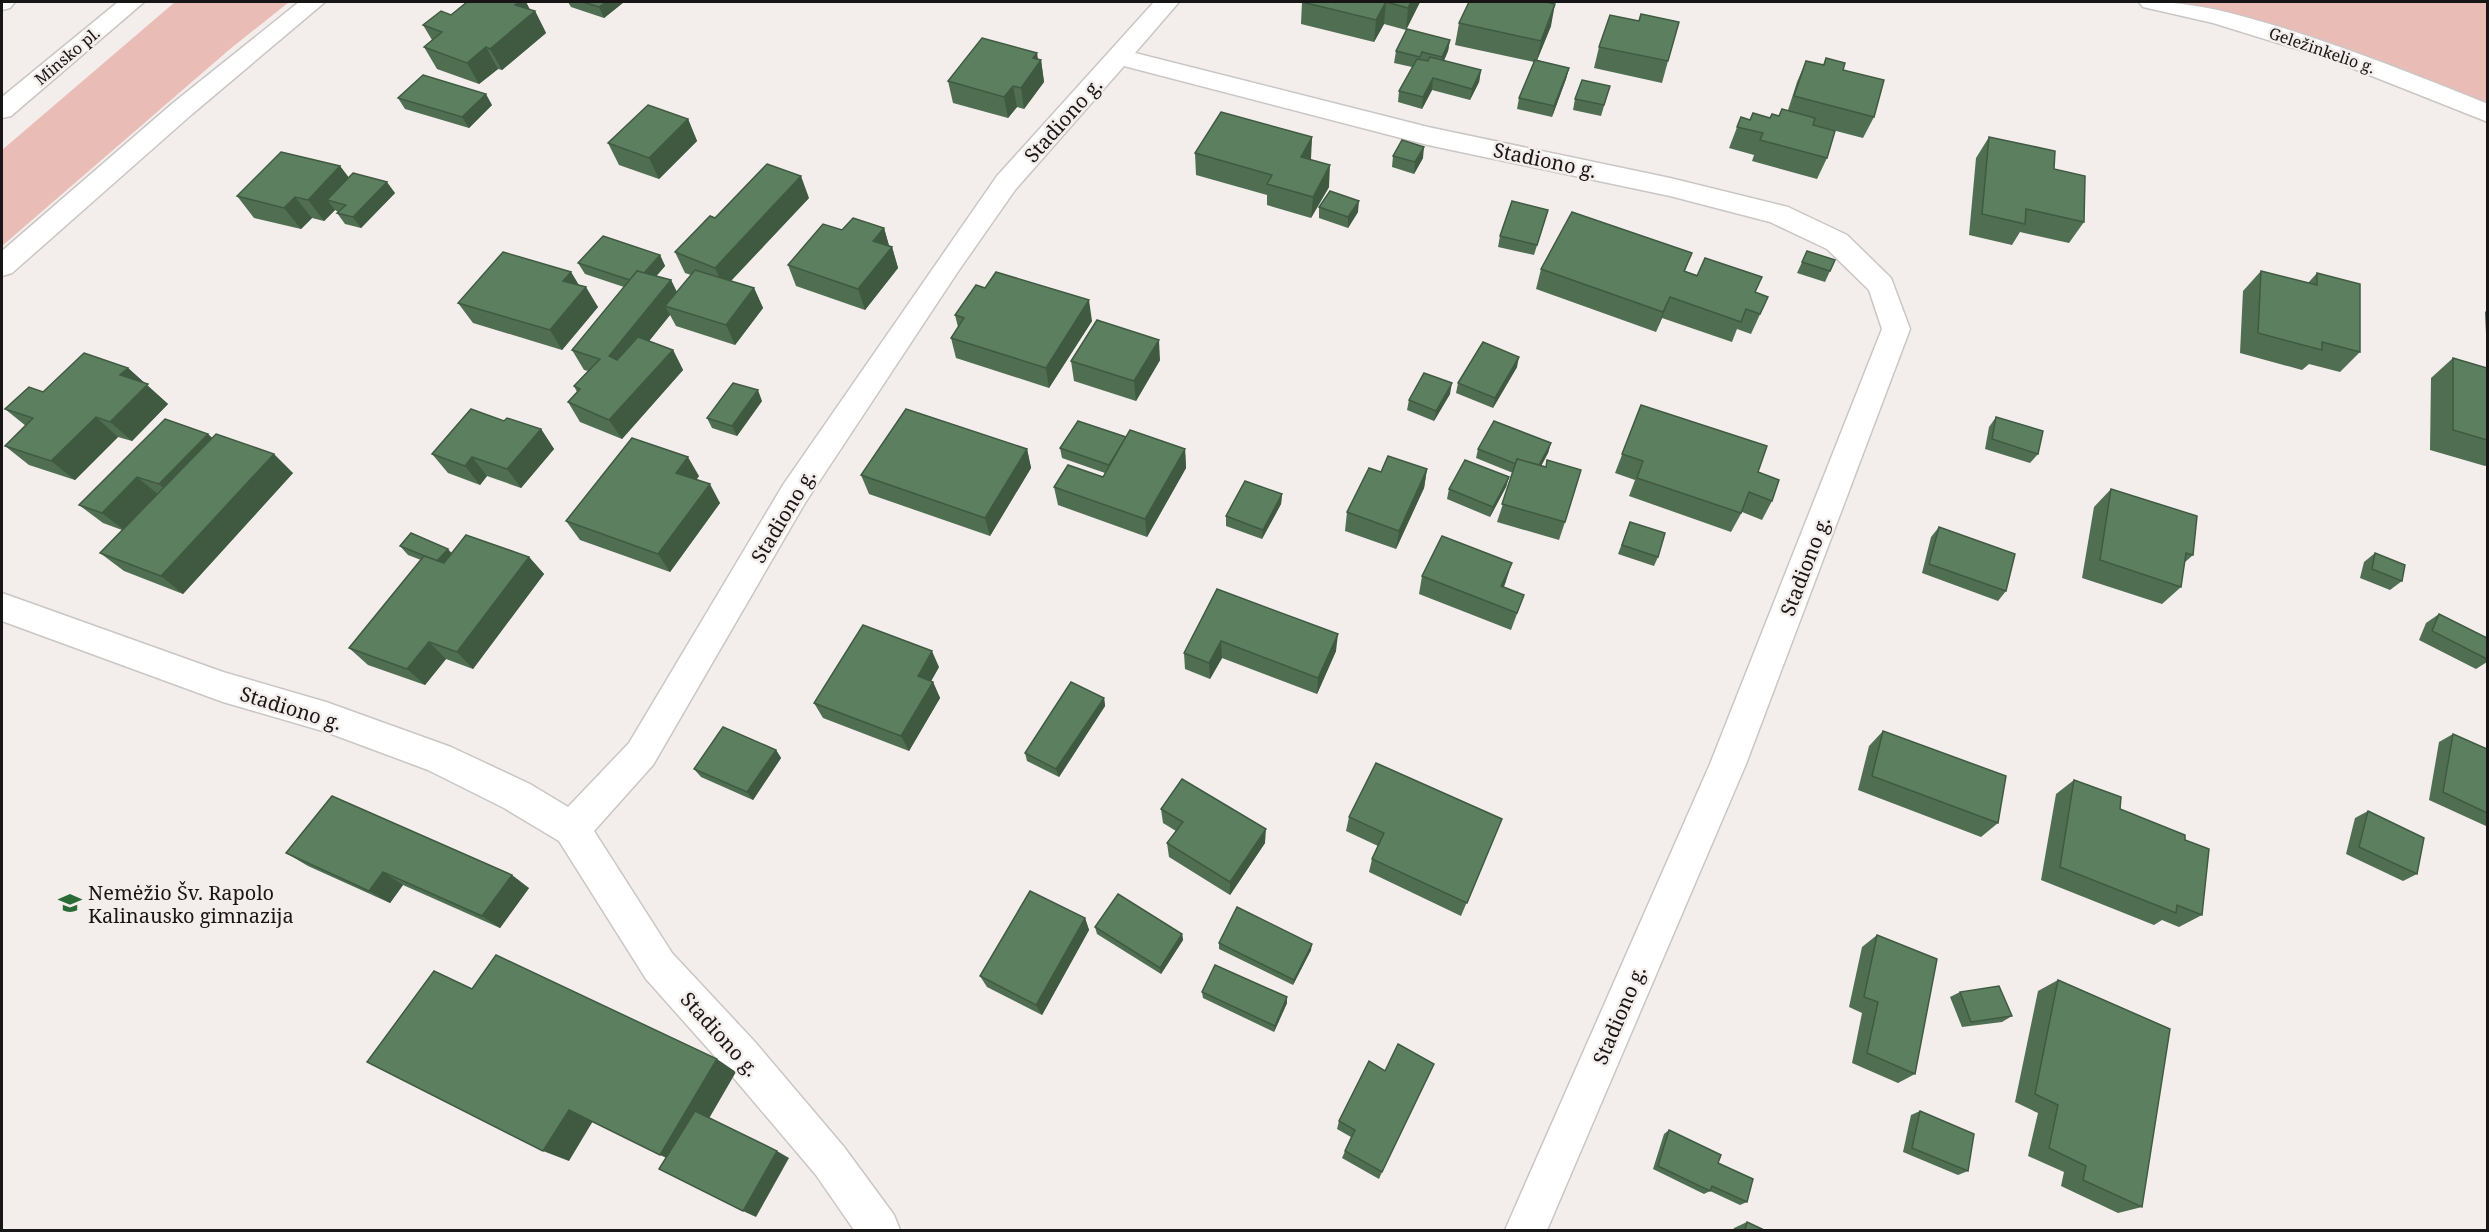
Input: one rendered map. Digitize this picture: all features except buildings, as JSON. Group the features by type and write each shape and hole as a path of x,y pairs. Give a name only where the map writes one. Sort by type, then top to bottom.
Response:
{"main road":[{"name":"Minsko pl.","path":"2,110 132,2"},
{"path":"2,266 182,109 313,2"},
{"path":"1120,57 1167,2"},
{"name":"Geležinkelio g.","path":"2151,2 2217,16 2338,53 2487,114"},
{"name":"Stadiono g.","path":"572,829 641,754 794,494 947,266 1006,183 1120,57 1428,136 1670,187 1778,214 1837,242 1881,285 1896,329 1728,764 1526,1230"},
{"name":"Stadiono g.","path":"2,607 222,687 326,717 439,758 517,796 572,829 659,966 741,1056 830,1161 879,1230"}],"shaded area":[{"path":"175,2 289,2 230,49 2,246 2,150"},
{"path":"2184,2 2487,2 2487,106 2293,33"}],"place":[{"name":"Nemėžio Šv. Rapolo Kalinausko gimnazija","path":"70,903"}]}
